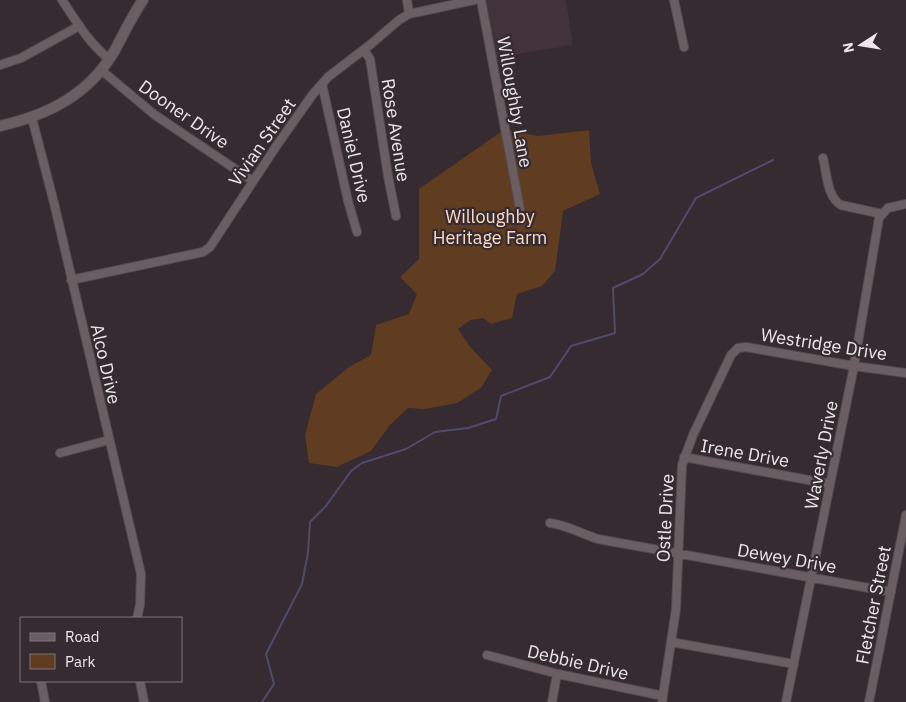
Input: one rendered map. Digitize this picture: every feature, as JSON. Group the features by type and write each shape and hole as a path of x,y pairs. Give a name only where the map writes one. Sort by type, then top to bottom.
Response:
{"street":[{"path":"62,0 96,48 109,59"},
{"path":"0,126 32,118 63,103 78,93 109,59 143,0"},
{"path":"407,0 409,14"},
{"name":"Vivian Street","path":"71,280 204,252 210,247 253,181 328,76 409,14 474,0"},
{"name":"Willoughby Lane","path":"481,0 520,210"},
{"path":"674,0 684,47"},
{"path":"0,65 21,58 79,26"},
{"name":"Rose Avenue","path":"364,50 370,59 396,216"},
{"name":"Dooner Drive","path":"101,70 142,106 253,181"},
{"name":"Daniel Drive","path":"322,84 348,201 357,232"},
{"name":"Alco Drive","path":"32,118 54,203 141,574 140,605 137,617"},
{"path":"823,158 831,195 841,206 882,214 888,208 906,204"},
{"name":"Waverly Drive","path":"786,702 854,366 882,214"},
{"name":"Westridge Drive","path":"738,348 753,348 906,373"},
{"name":"Ostle Drive","path":"663,699 676,609 680,484 684,457 731,355 738,348"},
{"path":"60,453 109,440"},
{"name":"Irene Drive","path":"684,457 830,484"},
{"name":"Fletcher Street","path":"869,702 906,515"},
{"name":"Dewey Drive","path":"550,523 561,524 598,539 890,592"},
{"path":"672,642 794,664"},
{"name":"Debbie Drive","path":"487,655 663,699"},
{"path":"552,702 557,674"},
{"path":"41,682 45,702"},
{"path":"140,682 144,702"}],"shaded area":[{"path":"485,0 566,0 573,45 495,58"}],"green space":[{"name":"Willoughby Heritage Farm","path":"505,129 537,136 589,130 591,163 600,194 563,211 555,271 542,286 517,294 512,318 491,324 483,318 471,320 458,329 471,348 492,370 481,388 457,403 425,409 408,408 390,425 371,451 337,467 309,463 305,435 316,394 349,367 371,355 376,325 409,314 417,294 400,277 419,259 419,189"}],"waterway":[{"path":"262,702 274,684 266,654 302,584 308,553 310,522 326,506 351,471 362,463 406,449 435,432 468,428 496,419 501,396 550,377 571,346 615,333 613,288 643,274 660,259 696,198 773,160"}]}
